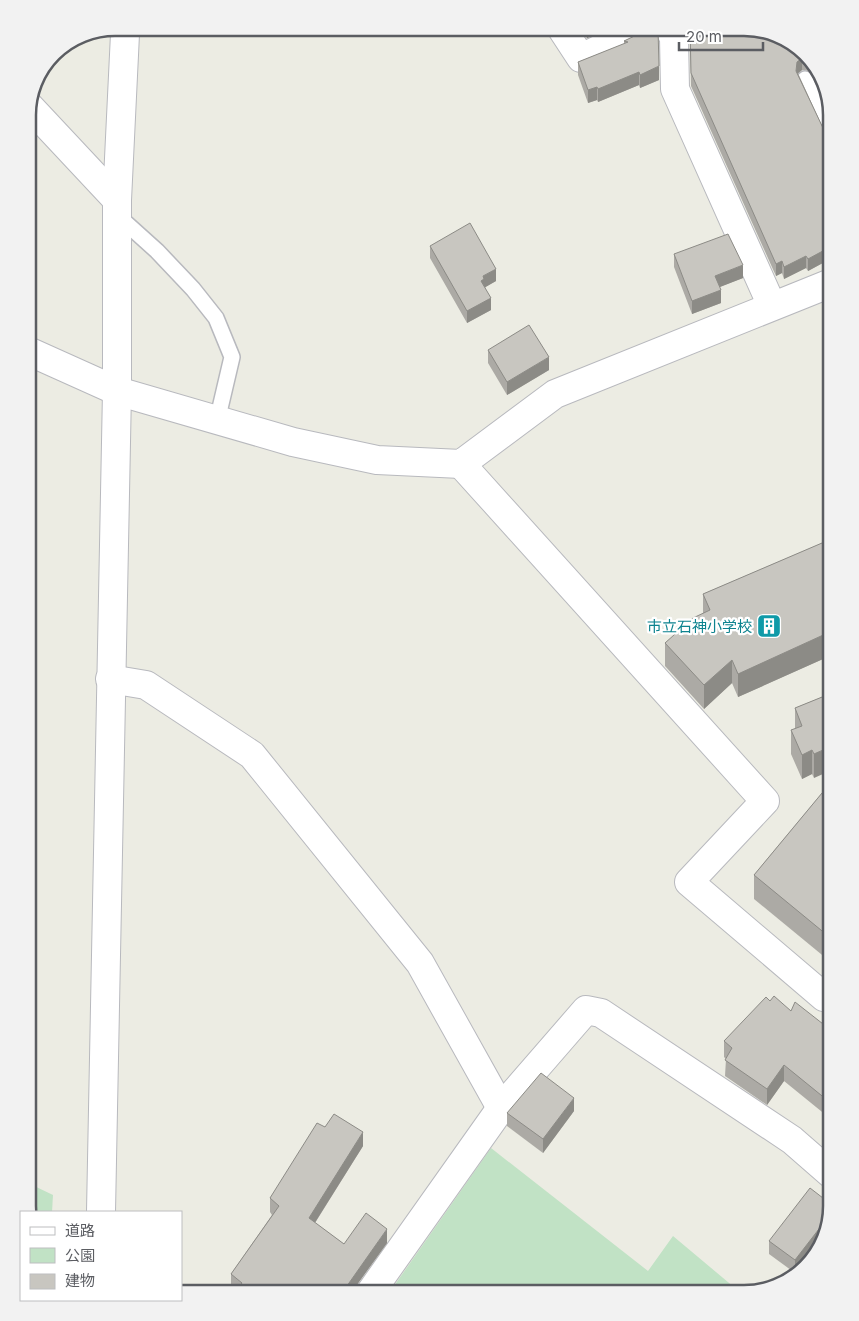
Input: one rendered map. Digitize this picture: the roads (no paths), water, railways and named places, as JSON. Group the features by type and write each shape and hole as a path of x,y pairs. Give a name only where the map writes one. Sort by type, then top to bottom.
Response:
{"street":[{"path":"101,1211 116,391 117,207 125,36"},
{"path":"566,36 580,58 626,36"},
{"path":"673,36 675,89 772,306"},
{"path":"36,114 117,207"},
{"path":"36,355 116,391 293,442 377,460 461,464 555,394 823,286"},
{"path":"461,464 764,802 689,882 823,996"},
{"path":"110,679 146,685 252,756 420,963 501,1108"},
{"path":"376,1285 501,1108 586,1010 601,1013 792,1140 823,1166"}],"lane":[{"path":"805,79 823,117"},
{"path":"117,207 193,289 216,318 232,357 217,421"}],"place":[{"name":"市立石神小学校","path":"769,626"}]}
